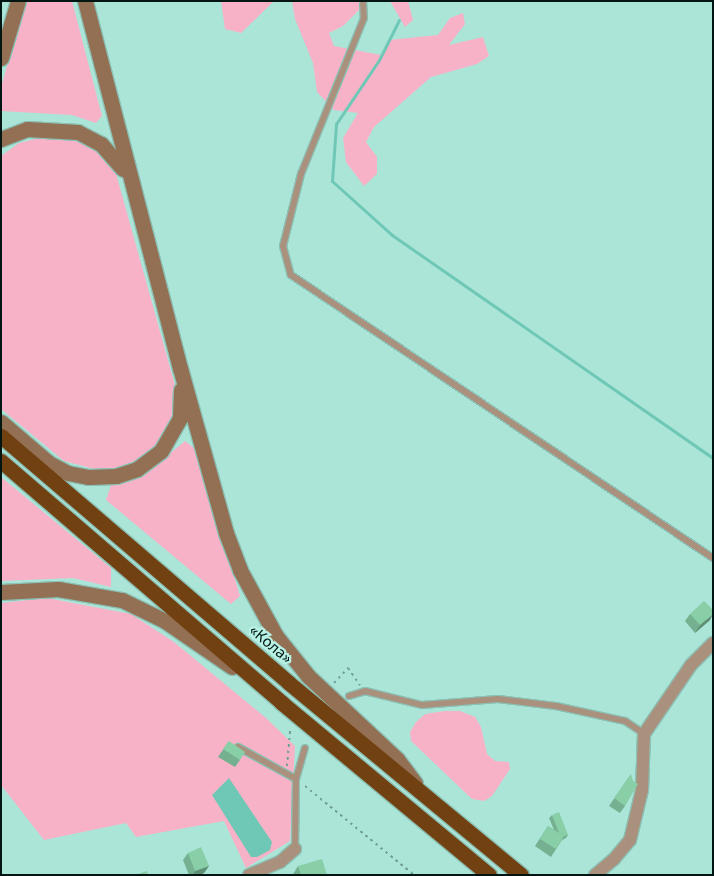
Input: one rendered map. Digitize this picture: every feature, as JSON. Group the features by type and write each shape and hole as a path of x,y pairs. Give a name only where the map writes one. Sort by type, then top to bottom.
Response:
{"highway":[{"name":"«Кола»","path":"1,436 425,796 521,875"},
{"path":"1,461 282,703 489,875"}],"main road":[{"path":"1,58 18,1"},
{"path":"85,1 130,184 226,533 258,607 308,676 396,759 425,796"},
{"path":"1,138 26,129 45,128 86,136 113,154 130,184"},
{"path":"1,422 49,463 68,473 102,478 126,474 153,459 174,430 181,406 180,368"},
{"path":"1,592 58,588 122,600 165,621 282,703"}],"street":[{"path":"595,875 614,859 630,840 642,790 644,734 691,666 713,643"},
{"path":"250,875 280,862 295,850"}],"lane":[{"path":"363,1 364,18 300,174 283,246 291,275 713,558"},
{"path":"349,696 365,692 422,705 498,699 556,706 625,721 644,734"},
{"path":"230,743 296,779"},
{"path":"295,850 296,779 305,748"}],"path":[{"path":"336,682 348,668 365,692"},
{"path":"287,774 290,728"},
{"path":"296,779 414,875"}],"shaded area":[{"path":"26,1 72,1 102,116 96,123 72,115 1,111 1,87"},
{"path":"221,1 274,1 241,33 225,29"},
{"path":"292,1 368,1 343,26 329,33 334,46 381,55 389,40 438,35 450,18 463,13 465,24 449,45 483,37 489,56 477,64 431,77 374,127 366,142 377,157 377,174 364,186 346,162 343,138 358,113 334,110 317,92 313,63 295,19"},
{"path":"390,1 408,1 413,20 405,27"},
{"path":"48,136 73,140 100,151 115,170 178,396 172,424 161,442 132,464 117,468 98,470 64,461 1,409 1,156 19,143"},
{"path":"185,441 195,449 240,596 231,604 106,500 111,485 132,481 150,470"},
{"path":"1,477 111,568 111,587 73,578 1,581"},
{"path":"47,598 131,614 174,642 266,718 295,746 290,841 246,868 224,821 136,837 126,823 44,840 1,785 1,603"},
{"path":"460,711 475,717 481,727 487,754 495,761 509,762 510,769 492,796 484,801 472,799 411,741 410,732 416,722 425,714"},
{"path":"229,778 272,842 270,850 257,857 251,857 212,795"}],"building":[{"path":"704,601 713,610 713,614 700,625 690,614"},
{"path":"229,741 245,752 240,760 223,749"},
{"path":"631,774 633,781 638,784 625,806 614,798"},
{"path":"559,812 568,835 564,836 559,833 552,815"},
{"path":"548,826 564,836 556,849 540,839"},
{"path":"201,847 209,866 195,871 188,853"},
{"path":"322,859 327,875 301,875 298,866"},
{"path":"147,871 148,875 135,875"}],"waterway":[{"path":"399,20 379,60 336,124 332,181 392,235 713,458"}]}
